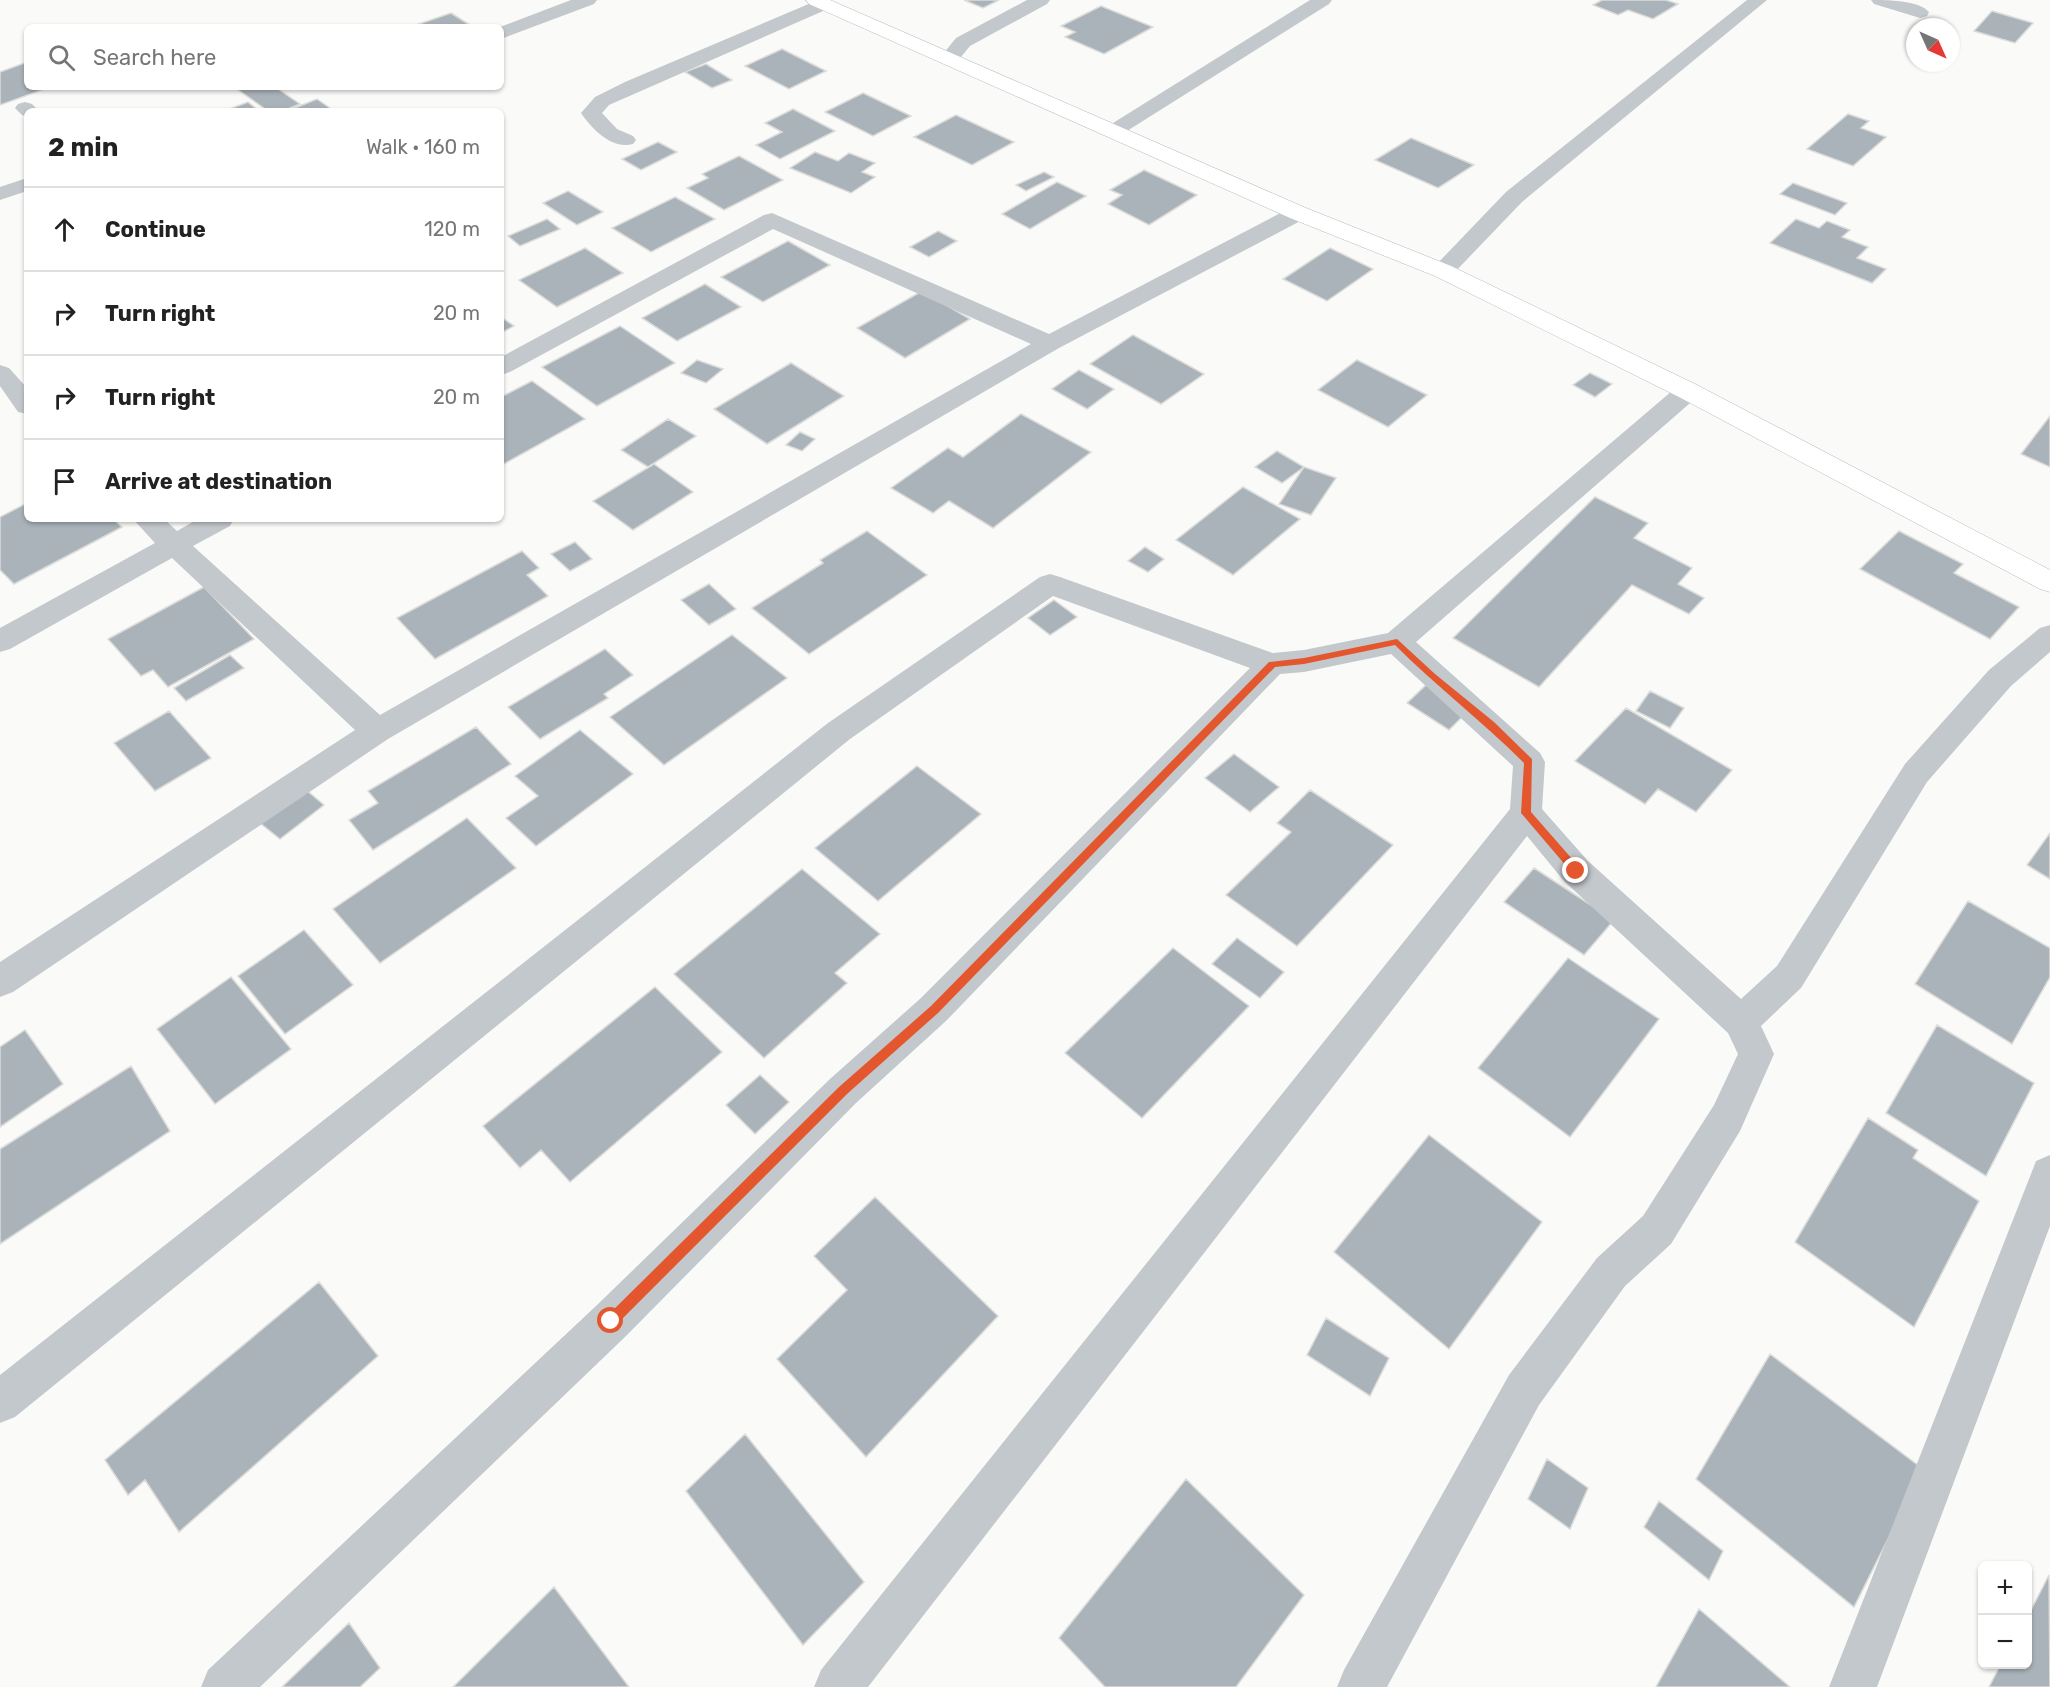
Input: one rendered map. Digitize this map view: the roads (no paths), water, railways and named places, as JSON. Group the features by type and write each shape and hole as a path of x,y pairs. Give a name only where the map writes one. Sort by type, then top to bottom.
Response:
{"street":[{"path":"504,32 588,0"},
{"path":"949,59 963,42 1041,0"},
{"path":"1112,132 1323,0"},
{"path":"1443,271 1514,197 1758,0"},
{"path":"1880,0 1920,12"},
{"path":"626,140 610,133 591,113 602,101 820,2 1298,213 1443,271 1688,391 2050,582"},
{"path":"0,194 24,185"},
{"path":"0,981 377,731 1050,344 1298,213"},
{"path":"504,365 772,220 1050,344"},
{"path":"0,373 10,382 15,400"},
{"path":"0,1402 839,731 1050,584 1272,664 1304,661 1397,642 1688,391"},
{"path":"150,522 377,731"},
{"path":"0,641 214,522"},
{"path":"1741,1022 1789,976 1916,773 2000,678 2050,636"},
{"path":"838,1687 1526,813 1529,762 1491,724 1431,676 1397,642"},
{"path":"225,1687 611,1321 843,1091 934,1009 1272,664"},
{"path":"1361,1687 1524,1390 1611,1272 1657,1230 1727,1118 1756,1054 1741,1022 1576,871 1526,813"},
{"path":"1853,1687 2050,1174"}]}
